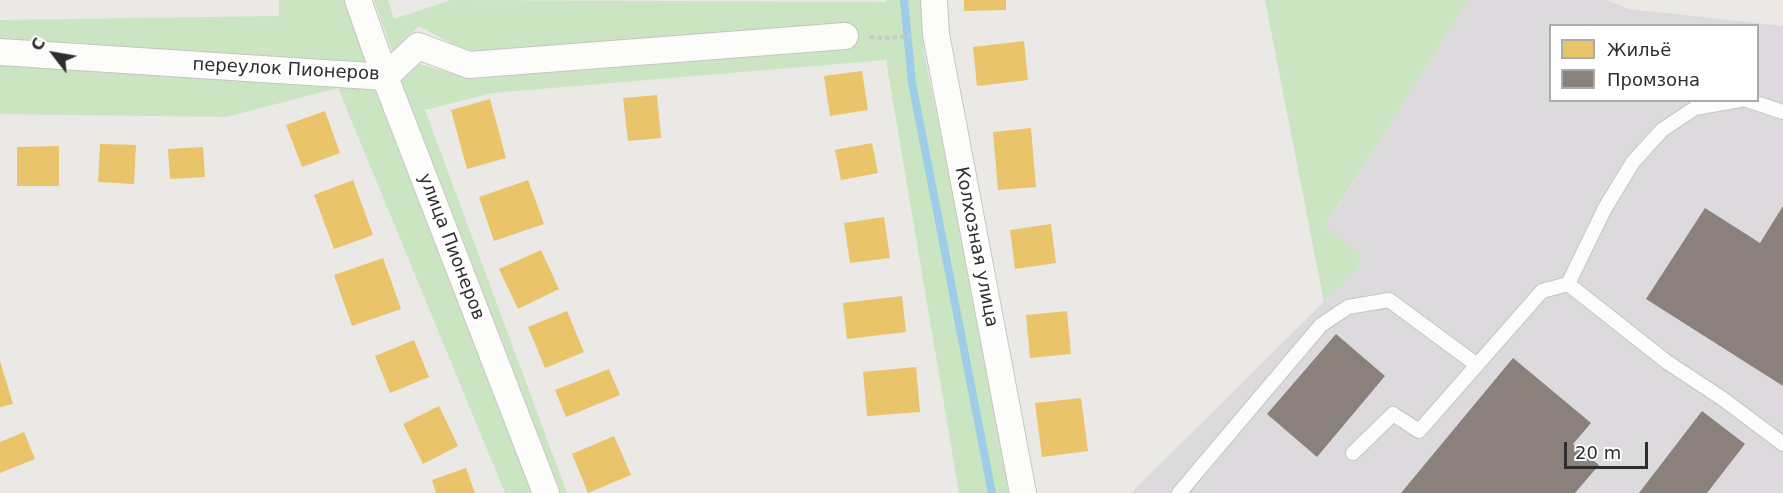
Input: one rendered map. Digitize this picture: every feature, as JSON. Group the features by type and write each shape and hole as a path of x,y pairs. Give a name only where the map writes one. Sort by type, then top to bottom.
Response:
{"street":[{"name":"улица Пионеров","path":"358,0 546,493"},
{"name":"Колхозная улица","path":"934,0 938,46 1023,493"},
{"name":"переулок Пионеров","path":"0,52 386,77 418,46 469,65 845,36"}],"lane":[{"path":"1353,453 1393,414 1419,431 1542,291 1568,284 1605,208 1633,162 1662,130 1695,108 1729,102"},
{"path":"1753,102 1783,112"},
{"path":"1568,284 1667,362 1723,399 1783,444"},
{"path":"1179,493 1321,325 1348,307 1389,300 1477,365"}],"path":[{"path":"882,38 918,35"}],"shaded area":[{"path":"1469,0 1607,0 1629,9 1783,26 1783,493 1131,493 1357,269 1362,255 1325,227"}],"green space":[{"path":"279,0 349,0 373,68 0,42 0,20 279,16"},
{"path":"374,0 388,0 394,19 451,0 886,2 886,0 922,0 924,53 1015,493 959,493 886,60 492,93 425,110 567,493 556,493 399,81 419,64 466,77 849,43 469,53 419,26 392,51"},
{"path":"1265,0 1469,0 1325,226 1362,255 1357,269 1324,302"},
{"path":"0,60 377,84 536,493 505,493 338,88 226,117 0,114"}],"building: Жильё":[{"path":"964,0 1006,0 1006,10 964,11"},
{"path":"1024,41 1028,80 977,86 973,47"},
{"path":"862,71 868,110 830,116 824,76"},
{"path":"657,95 661,138 628,141 623,98"},
{"path":"490,99 506,158 467,169 451,110"},
{"path":"325,111 340,153 302,167 286,125"},
{"path":"1031,128 1036,187 998,190 993,132"},
{"path":"872,143 878,173 841,180 835,150"},
{"path":"100,144 136,145 134,184 98,182"},
{"path":"59,146 59,186 17,186 17,147"},
{"path":"203,147 205,177 170,179 168,149"},
{"path":"353,180 373,235 334,249 314,195"},
{"path":"528,180 544,224 494,241 479,197"},
{"path":"884,217 890,258 850,263 844,223"},
{"path":"1051,224 1056,263 1015,269 1010,230"},
{"path":"541,250 559,289 518,309 499,269"},
{"path":"383,258 401,309 352,326 334,275"},
{"path":"902,296 906,332 847,339 843,303"},
{"path":"567,311 584,352 545,368 528,327"},
{"path":"1067,311 1071,354 1030,358 1026,315"},
{"path":"414,340 429,377 390,393 375,356"},
{"path":"0,361 13,404 0,407"},
{"path":"916,367 920,412 867,416 863,372"},
{"path":"609,369 620,395 566,417 555,390"},
{"path":"1081,398 1088,451 1042,457 1035,403"},
{"path":"439,406 458,446 423,464 403,424"},
{"path":"24,432 35,459 0,473 0,442"},
{"path":"614,436 631,475 588,493 572,454"},
{"path":"466,468 475,493 436,493 432,480"}],"building: Промзона":[{"path":"1783,206 1783,386 1646,299 1705,208 1760,243"},
{"path":"1336,334 1385,376 1317,457 1267,414"},
{"path":"1513,358 1591,423 1573,444 1599,465 1575,493 1401,493"},
{"path":"1702,411 1745,444 1707,493 1639,493"}],"waterway":[{"path":"904,0 912,83 992,493"}]}
